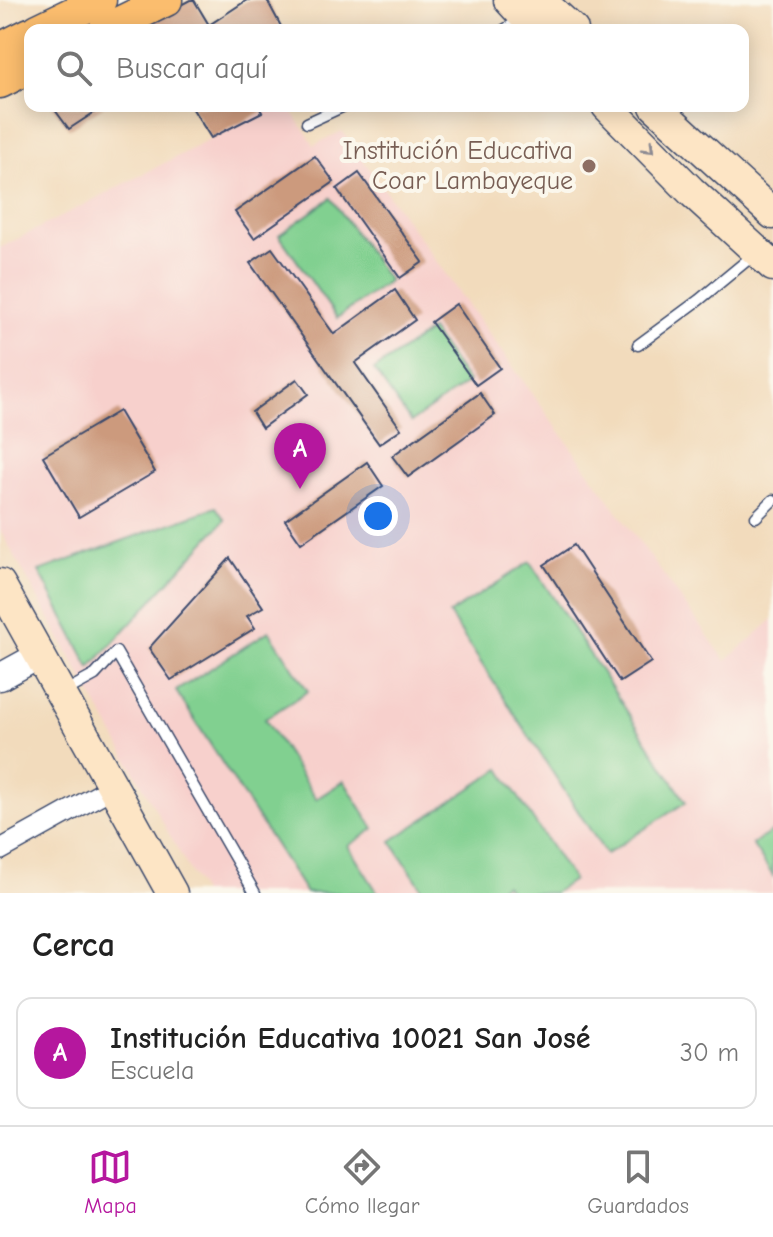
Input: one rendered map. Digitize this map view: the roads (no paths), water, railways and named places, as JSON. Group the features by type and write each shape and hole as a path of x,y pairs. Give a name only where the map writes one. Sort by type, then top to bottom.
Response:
{"main road":[{"path":"50,24 100,0"},
{"path":"117,24 166,0"},
{"path":"523,15 553,24"},
{"path":"0,49 24,37"},
{"path":"0,82 24,70"},
{"path":"613,112 691,191 765,259"},
{"path":"662,112 773,214"},
{"path":"0,584 172,893"}],"street":[{"path":"0,677 40,655"},
{"path":"0,850 113,787"}],"lane":[{"path":"307,123 331,112"},
{"path":"638,345 699,300 765,259"},
{"path":"756,517 773,500"},
{"path":"61,693 95,675 116,652 255,893"}],"place":[{"name":"Institución Educativa Coar Lambayeque","path":"589,166"},
{"name":"Institución Educativa 10021 San José","path":"300,489"}]}
